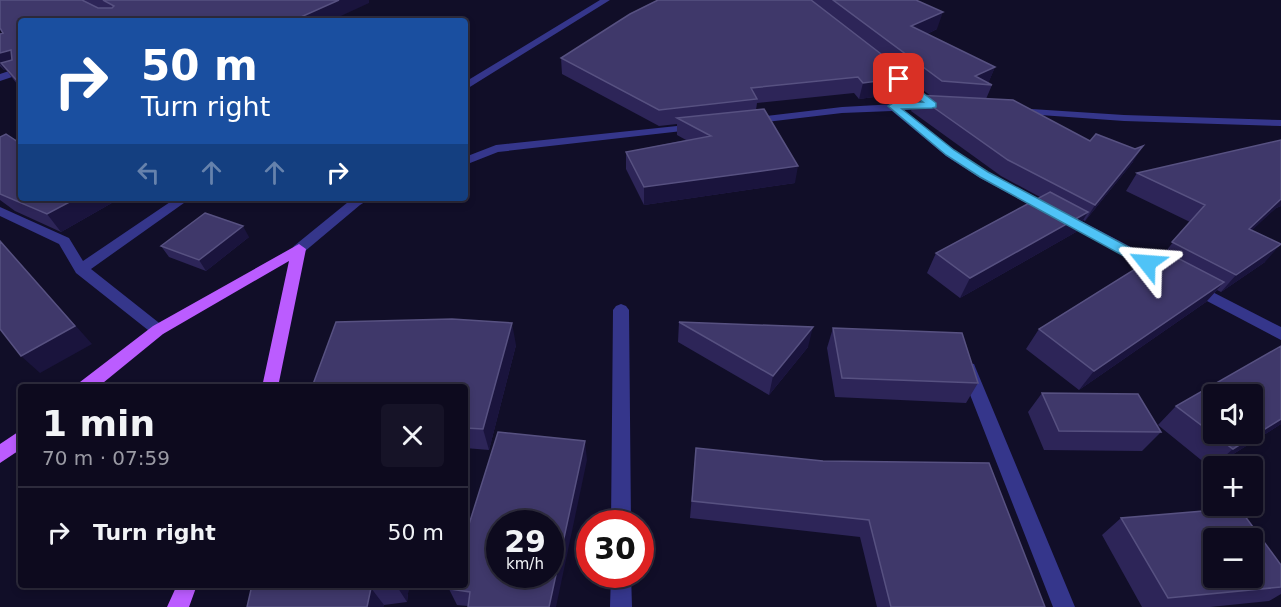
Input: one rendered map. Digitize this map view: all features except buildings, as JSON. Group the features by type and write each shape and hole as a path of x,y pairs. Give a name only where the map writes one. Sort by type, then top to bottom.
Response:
{"main road":[{"path":"90,384 158,330 299,249"},
{"path":"271,384 299,249"},
{"path":"0,455 18,440"},
{"path":"178,607 187,588"}],"street":[{"path":"468,85 606,0"},
{"path":"0,78 18,71"},
{"path":"738,122 933,103"},
{"path":"893,106 950,153 984,175 1281,334"},
{"path":"1004,110 1124,118 1281,123"},
{"path":"468,160 496,149 704,126"},
{"path":"81,269 181,201"},
{"path":"299,249 357,201"},
{"path":"0,211 64,241 81,269 158,330"},
{"path":"621,310 621,510"},
{"path":"959,347 1064,607"},
{"path":"621,588 621,607"}],"route":[{"path":"899,79 932,105 893,106 950,153 984,175 1147,263"}]}
